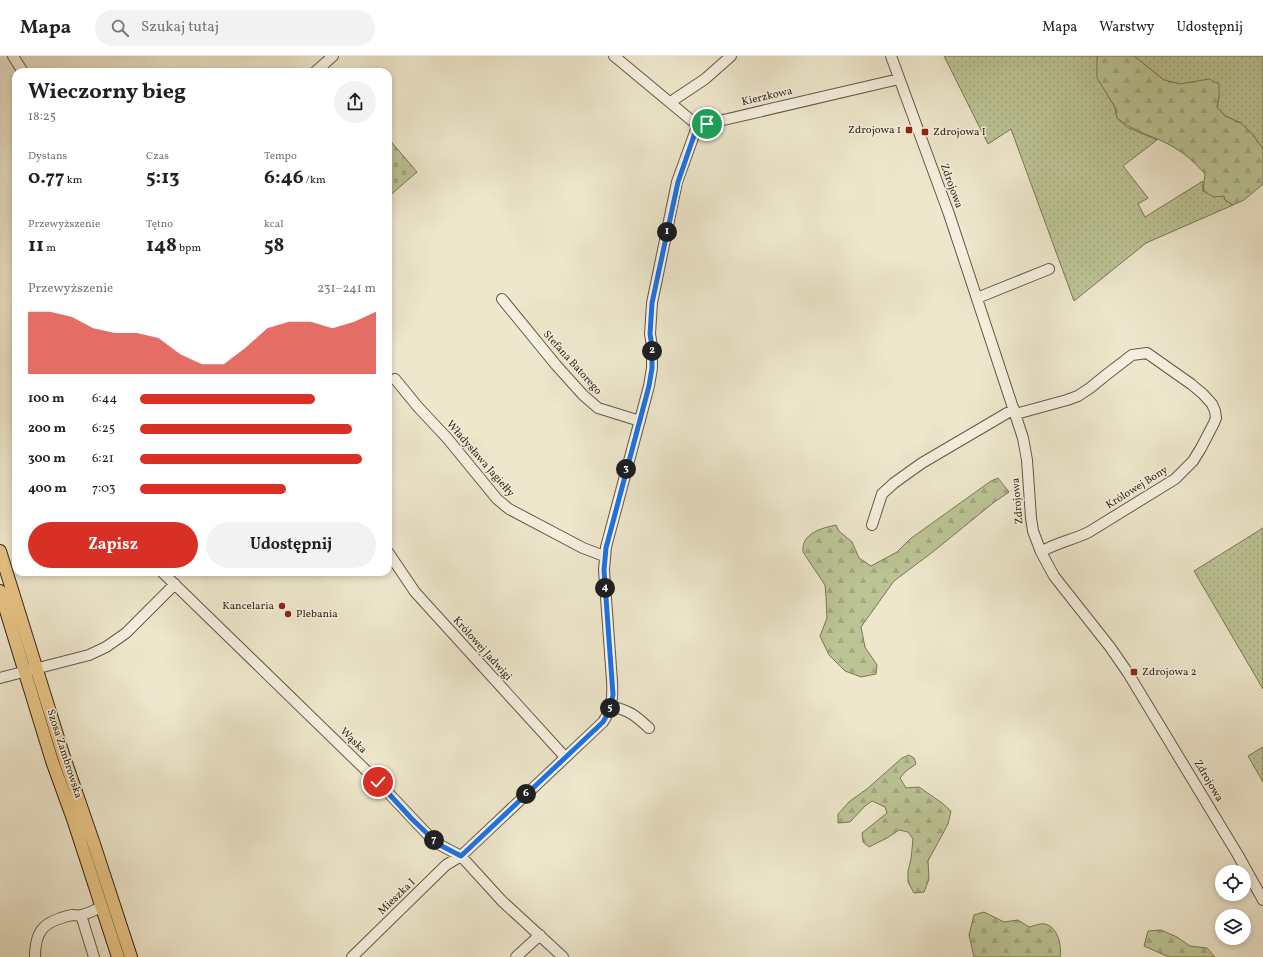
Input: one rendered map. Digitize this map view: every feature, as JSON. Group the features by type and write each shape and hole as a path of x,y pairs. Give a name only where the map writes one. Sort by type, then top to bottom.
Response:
{"main road":[{"name":"Szosa Zambrowska","path":"0,551 31,670 52,761 74,819 118,957"},
{"name":"Szosa Zambrowska","path":"0,591 64,757 131,957"}],"street":[{"path":"13,56 20,68"},
{"path":"320,68 333,56"},
{"path":"614,56 698,124 678,182 652,303 650,334 652,346 652,368 640,421 608,535 604,556 613,695 611,706 636,715 650,728"},
{"path":"671,103 675,98 705,80 731,56"},
{"name":"Zdrojowa","path":"892,56 899,79 949,214 1015,412 1025,448 1033,531 1041,552 1054,576 1110,647 1128,673 1238,855 1263,900"},
{"name":"Kierzkowa","path":"698,124 707,124 899,79"},
{"path":"977,298 1049,269"},
{"name":"Stefana Batorego","path":"502,299 583,395 598,408 640,421"},
{"name":"Królowej Bony","path":"1041,552 1047,548 1078,538 1175,479 1193,461 1211,431 1216,418 1212,404 1191,384 1147,353 1134,346"},
{"path":"872,525 882,494 894,483 922,463 1015,412 1067,400 1083,394 1132,355 1147,353"},
{"name":"Władysława Jagiełły","path":"396,379 418,407 447,438 497,498 509,509 583,548 604,556"},
{"name":"Królowej Jadwigi","path":"392,558 415,592 565,757"},
{"name":"Wąska","path":"166,576 378,782 430,837 438,844 461,856 502,901 563,957"},
{"path":"0,678 88,655 106,647 126,633 175,584"},
{"name":"Mieszka I","path":"352,957 446,865 461,856 603,722 611,706"},
{"path":"35,957 36,937 46,925 66,917 81,915 102,907"},
{"path":"81,915 94,957"},
{"path":"516,957 540,935"}],"green space":[{"path":"944,56 1098,56 1097,59 1107,94 1115,107 1117,118 1127,127 1157,140 1123,166 1148,198 1138,204 1145,217 1203,181 1203,191 1224,196 1225,200 1233,205 1146,243 1074,301 1011,129 988,144"},
{"path":"1098,56 1134,56 1164,80 1180,84 1209,79 1219,84 1217,107 1225,116 1241,123 1253,135 1263,149 1263,184 1244,200 1233,205 1225,200 1224,196 1214,197 1203,191 1205,174 1195,163 1168,144 1131,127 1117,118 1115,107 1097,78"},
{"path":"1134,56 1263,56 1263,149 1253,135 1241,123 1225,116 1217,107 1219,96 1164,80"},
{"path":"392,143 417,172 392,194"},
{"path":"998,478 1009,492 894,581 861,627 865,647 877,665 876,674 861,677 845,671 829,655 820,636 827,618 825,585 803,552 805,540 814,532 836,525 839,531 852,542 859,558 871,566 897,552 910,539 991,481"},
{"path":"1263,528 1263,689 1194,571"},
{"path":"1263,747 1263,782 1248,756"},
{"path":"909,755 914,758 916,764 906,771 900,778 906,788 919,787 951,811 948,824 928,861 929,879 924,892 914,893 908,882 908,871 913,839 908,832 899,830 869,847 863,842 862,833 887,813 885,807 872,801 865,806 850,822 838,823 838,814 850,801 867,789 902,758"},
{"path":"984,912 1004,922 1018,920 1029,927 1041,924 1049,926 1056,933 1060,943 1060,957 974,957 969,935 974,915"},
{"path":"1161,930 1177,937 1190,946 1207,948 1215,957 1169,957 1144,946 1148,931"}],"place":[{"name":"Zdrojowa 1","path":"909,130"},
{"name":"Zdrojowa I","path":"925,132"},
{"name":"Kancelaria","path":"282,606"},
{"name":"Plebania","path":"288,614"},
{"name":"Zdrojowa 2","path":"1134,672"}],"route":[{"path":"378,782 430,837 438,844 461,856 603,722 607,716 613,695 604,556 608,535 649,386 652,368 652,346 650,334 652,303 671,209 678,182 698,124 707,124"}]}
